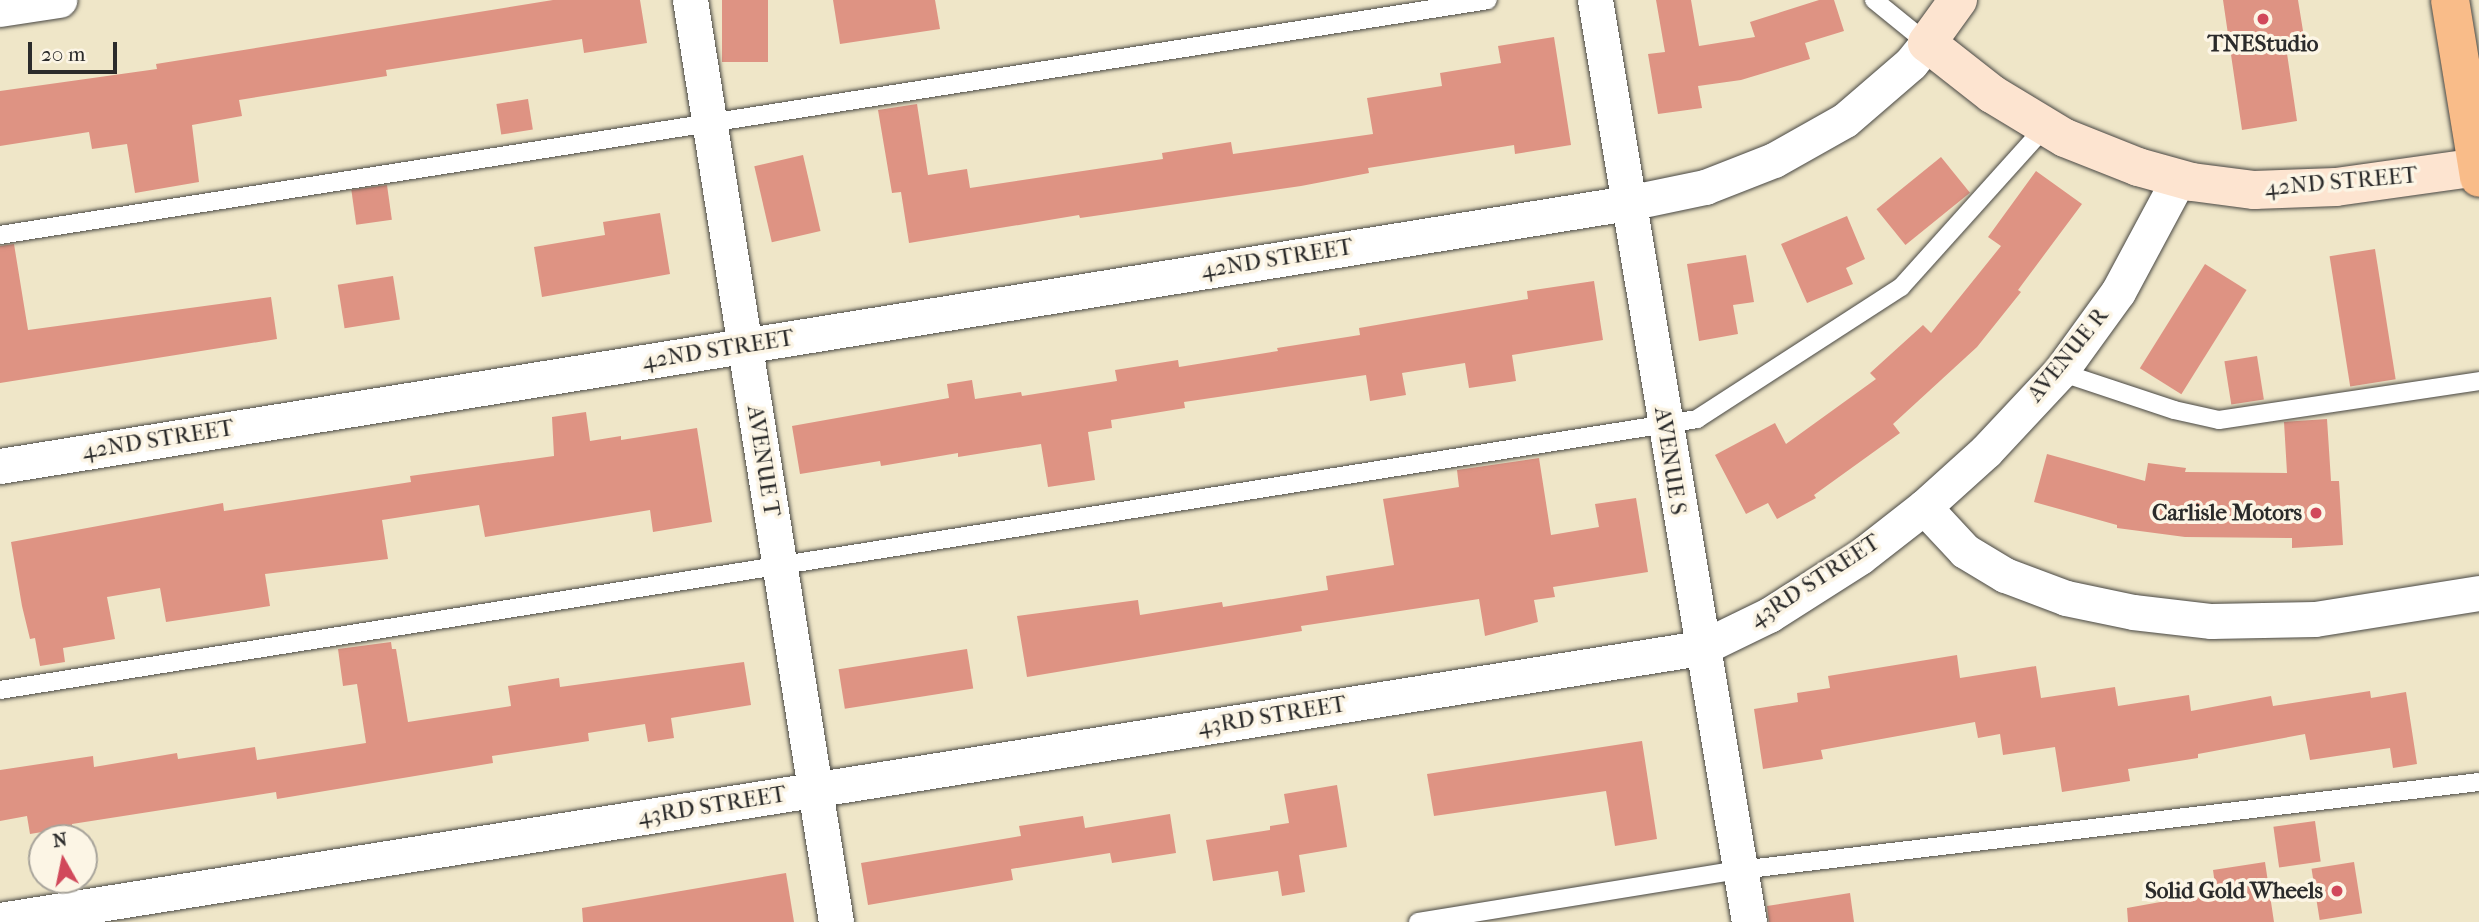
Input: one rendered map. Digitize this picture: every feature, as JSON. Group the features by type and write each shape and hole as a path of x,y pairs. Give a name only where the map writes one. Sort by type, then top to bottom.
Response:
{"highway":[{"path":"2450,0 2478,171"}],"street":[{"path":"0,9 58,0"},
{"name":"AVENUE T","path":"690,0 836,922"},
{"name":"AVENUE S","path":"1595,0 1701,648 1749,922"},
{"path":"1927,43 1958,0"},
{"name":"42ND STREET","path":"0,466 1628,203 1705,187 1774,160 1845,120 1910,63 1927,43 1992,94 2065,138 2138,167 2179,178 2254,190 2336,187 2478,171"},
{"name":"AVENUE R","path":"1924,507 1986,451 2060,372 2118,292 2179,178"},
{"path":"1924,507 1965,551 2005,575 2066,598 2133,612 2211,621 2315,619 2479,593"},
{"name":"43RD STREET","path":"0,920 1701,648 1769,615 1860,557 1924,507"}],"lane":[{"path":"0,235 1488,0"},
{"path":"1874,0 1927,43"},
{"path":"0,690 1697,419 1901,287 2046,126"},
{"path":"2060,372 2174,410 2219,420 2479,381"},
{"path":"1418,922 1740,870 2479,782"}],"building":[{"path":"553,0 640,0 647,43 584,53 582,39 386,70 387,76 239,100 242,116 192,125 199,182 135,193 127,144 92,149 89,132 0,146 0,91 157,69 156,64"},
{"path":"722,0 768,0 768,62 722,62"},
{"path":"833,0 935,0 940,29 840,44"},
{"path":"1656,0 1691,0 1699,46 1755,37 1750,22 1819,0 1834,0 1844,31 1805,43 1810,59 1741,80 1698,86 1702,108 1658,114 1648,54 1665,52"},
{"path":"2223,0 2298,0 2304,37 2285,40 2297,121 2242,130"},
{"path":"1554,37 1571,145 1515,154 1514,145 1368,168 1369,173 1301,186 1080,218 1079,215 909,243 901,192 892,193 878,110 917,104 928,175 967,169 970,188 1163,159 1162,153 1231,142 1233,154 1373,134 1367,98 1442,86 1440,73 1501,63 1498,46"},
{"path":"528,99 533,130 501,135 496,104"},
{"path":"803,155 821,231 772,242 754,166"},
{"path":"1941,157 1970,193 1905,245 1876,209"},
{"path":"2036,171 2082,204 2018,290 2021,292 1977,347 1893,424 1900,433 1814,495 1816,498 1777,519 1768,503 1746,514 1715,455 1775,423 1786,444 1876,379 1870,373 1923,325 1931,333 2001,246 1988,237"},
{"path":"387,185 392,220 356,225 351,190"},
{"path":"660,213 670,274 542,297 534,247 605,235 603,222"},
{"path":"1847,216 1865,259 1846,268 1853,284 1807,303 1781,244"},
{"path":"14,244 28,330 271,297 277,339 0,383 0,246"},
{"path":"2375,249 2396,379 2350,387 2330,256"},
{"path":"1746,255 1754,302 1733,305 1738,334 1699,341 1687,264"},
{"path":"2205,264 2247,290 2181,394 2140,368"},
{"path":"393,276 400,319 345,328 338,285"},
{"path":"1594,281 1603,340 1512,355 1516,381 1469,388 1465,363 1402,373 1406,395 1370,401 1366,375 1184,402 1185,408 1111,420 1112,428 1088,432 1095,480 1048,487 1041,444 958,457 958,453 881,466 880,461 800,474 792,426 949,398 947,384 972,380 975,399 1021,392 1022,396 1117,381 1115,370 1178,360 1179,367 1278,351 1277,348 1360,335 1359,328 1528,299 1527,291"},
{"path":"2257,356 2264,399 2231,405 2224,361"},
{"path":"586,412 590,441 621,436 621,440 697,428 712,522 653,532 650,510 485,537 479,505 382,520 388,559 265,574 270,606 166,622 160,588 107,597 115,639 63,648 65,662 40,666 35,638 30,639 22,606 11,542 223,503 224,511 411,482 410,476 554,456 552,417"},
{"path":"2327,419 2331,481 2339,481 2343,545 2292,548 2292,538 2185,537 2117,528 2117,525 2034,502 2047,454 2145,481 2148,463 2186,468 2185,472 2287,473 2284,422"},
{"path":"1539,458 1551,535 1599,527 1595,504 1636,498 1648,572 1553,587 1555,597 1534,600 1538,622 1485,636 1479,599 1301,626 1302,631 1027,677 1017,616 1138,600 1140,615 1222,602 1223,607 1328,590 1326,576 1394,565 1383,499 1459,487 1457,470"},
{"path":"391,642 392,649 396,649 408,722 511,706 508,686 559,678 560,687 744,662 751,705 671,718 674,738 648,742 645,724 588,733 589,741 492,756 493,763 277,799 276,792 72,824 28,824 27,816 0,821 0,770 93,756 94,767 177,753 178,759 255,747 257,760 366,743 357,684 343,686 338,649"},
{"path":"967,649 973,689 845,709 839,669"},
{"path":"1957,655 1960,678 2036,666 2041,698 2115,687 2118,706 2189,695 2191,711 2271,696 2273,706 2370,691 2371,698 2406,692 2417,764 2393,768 2390,748 2310,760 2305,734 2198,754 2198,758 2128,769 2130,781 2062,792 2055,747 2003,755 2000,734 1978,738 1975,722 1821,750 1823,759 1763,769 1754,709 1798,702 1797,693 1830,688 1828,676"},
{"path":"1642,741 1657,839 1615,846 1606,791 1434,816 1427,774"},
{"path":"1337,785 1347,847 1299,855 1305,892 1282,896 1278,871 1213,881 1206,840 1270,830 1270,826 1289,823 1284,794"},
{"path":"1170,814 1176,853 1112,863 1110,853 1011,869 1013,880 868,905 861,863 1021,836 1019,826 1083,816 1085,828"},
{"name":"Solid Gold Wheels","path":"2315,821 2321,862 2279,867 2273,827"},
{"path":"2265,862 2274,922 2128,922 2127,908 2216,892 2213,870"},
{"name":"Solid Gold Wheels","path":"2354,862 2362,913 2320,920 2312,869"},
{"path":"786,873 794,922 583,922 582,908"},
{"path":"1850,893 1854,922 1769,922 1767,906"}],"place":[{"name":"TNEStudio","path":"2263,19"},
{"name":"Carlisle Motors","path":"2316,513"},
{"name":"Solid Gold Wheels","path":"2337,891"}]}
